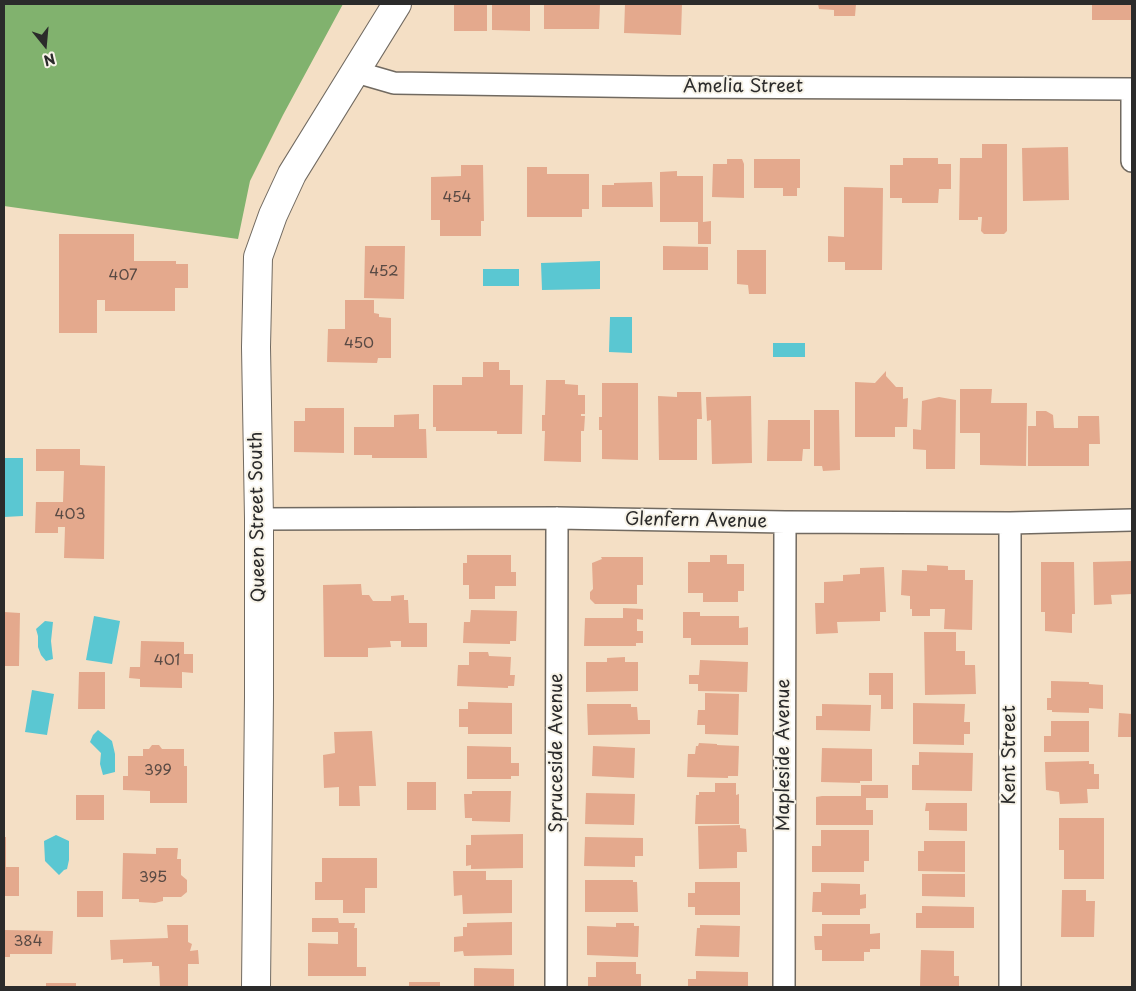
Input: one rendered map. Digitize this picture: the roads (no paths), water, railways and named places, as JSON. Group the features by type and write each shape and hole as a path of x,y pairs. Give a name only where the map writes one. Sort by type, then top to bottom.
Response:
{"main road":[{"name":"Queen Street South","path":"256,987 260,519 256,347 258,257 273,215 292,174 397,4"}],"street":[{"name":"Amelia Street","path":"356,72 394,83 678,87 1132,89"},
{"path":"1132,89 1132,161"},
{"name":"Glenfern Avenue","path":"260,519 557,518 1010,523 1132,520"},
{"name":"Spruceside Avenue","path":"556,987 557,518"},
{"name":"Mapleside Avenue","path":"784,987 785,522"},
{"name":"Kent Street","path":"1010,523 1010,987"}],"water":[{"path":"600,261 600,289 542,290 541,263"},
{"path":"483,269 519,269 519,286 483,286"},
{"path":"610,317 632,317 632,353 609,352"},
{"path":"773,343 805,343 805,357 773,357"},
{"path":"4,458 23,458 23,516 4,517"},
{"path":"94,616 120,621 112,664 86,660"},
{"path":"45,621 53,622 51,641 53,659 46,661 38,647 36,629"},
{"path":"32,690 54,694 47,735 25,732"},
{"path":"98,730 112,741 115,754 115,772 103,775 100,764 101,753 90,742"},
{"path":"56,835 69,841 67,869 59,875 45,861 44,841"}]}
